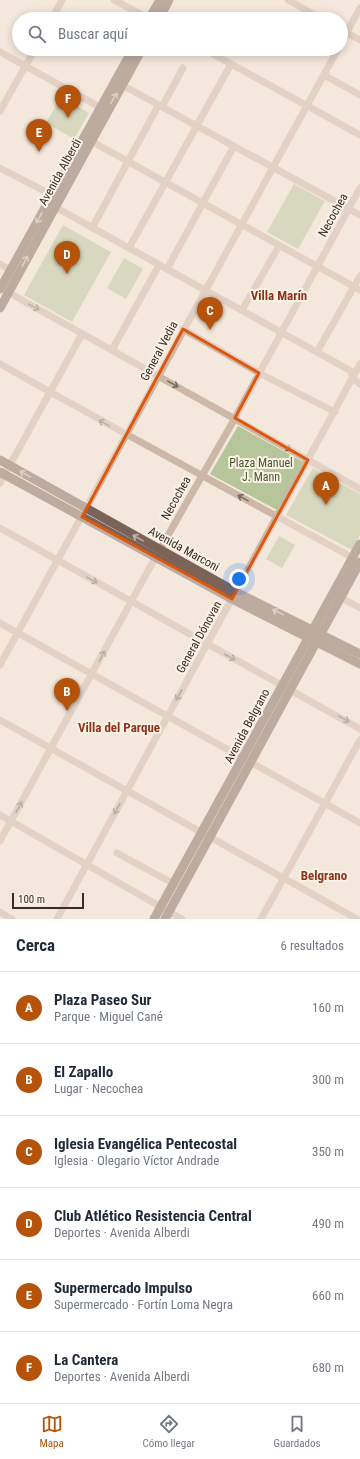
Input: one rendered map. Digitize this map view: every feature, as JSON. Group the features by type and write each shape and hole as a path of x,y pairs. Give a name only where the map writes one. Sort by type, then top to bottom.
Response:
{"main road":[{"path":"154,12 160,0"},
{"path":"163,12 169,0"},
{"name":"Avenida Alberdi","path":"14,272 52,195 103,109 130,56"},
{"name":"Avenida Alberdi","path":"0,308 3,290 55,207 91,141 103,109 122,85 138,56"},
{"name":"Avenida Marconi","path":"0,460 84,513 234,596 315,636 360,654"},
{"name":"Avenida Marconi","path":"2,477 84,513"},
{"name":"Avenida Belgrano","path":"154,919 165,912 286,687 337,595 358,561 360,544"},
{"name":"Avenida Marconi","path":"315,636 360,664"},
{"name":"Avenida Belgrano","path":"165,912 174,884 206,835"}],"street":[{"path":"56,12 62,0"},
{"path":"114,0 137,12"},
{"path":"288,0 309,12"},
{"path":"348,25 360,8"},
{"path":"348,33 360,40"},
{"path":"0,52 24,67 103,109"},
{"path":"0,111 31,56"},
{"path":"216,56 360,136"},
{"name":"General Vedia","path":"0,665 240,225 334,56"},
{"path":"129,248 230,64"},
{"path":"92,228 158,106 163,105 183,68"},
{"path":"324,75 360,95"},
{"path":"122,85 158,106 273,166 360,215"},
{"path":"91,141 357,289"},
{"path":"167,269 234,146"},
{"path":"0,168 52,195 55,207 351,371 352,378 360,384"},
{"name":"Necochea","path":"0,841 157,554 235,418 360,188"},
{"path":"242,310 279,246"},
{"path":"0,264 14,272"},
{"path":"112,350 159,265"},
{"path":"317,352 357,289 360,276"},
{"path":"3,290 360,488"},
{"path":"183,329 259,372 335,412"},
{"path":"2,477 10,466 82,334"},
{"path":"0,364 358,561"},
{"name":"General Dónovan","path":"57,919 360,364"},
{"path":"0,528 207,645 360,728"},
{"path":"337,595 360,608"},
{"path":"0,623 360,823"},
{"path":"0,720 357,919"},
{"path":"261,919 360,740"},
{"path":"0,815 86,864 165,912 182,919"},
{"path":"117,853 174,884"},
{"path":"0,912 12,919"}],"highlighted area":[{"path":"183,329 259,373 235,418 308,460 232,599 82,517"}],"green space":[{"path":"61,97 89,113 74,139 46,123"},
{"path":"294,184 325,201 298,249 267,232"},
{"path":"63,225 111,252 72,322 24,295"},
{"path":"124,258 143,269 126,299 107,288"},
{"name":"Plaza Manuel J. Mann","path":"238,426 305,463 277,510 210,474"},
{"path":"313,468 360,494 360,535 352,550 286,515"},
{"path":"279,536 295,545 282,568 266,559"}],"place":[{"name":"La Cantera","path":"68,118"},
{"name":"Supermercado Impulso","path":"39,152"},
{"name":"Club Atlético Resistencia Central","path":"67,274"},
{"name":"Iglesia Evangélica Pentecostal","path":"210,330"},
{"name":"Plaza Paseo Sur","path":"326,505"},
{"name":"El Zapallo","path":"67,711"}],"district":[{"name":"Villa Marín","path":"279,295"},
{"name":"Villa del Parque","path":"119,727"},
{"name":"Belgrano","path":"324,875"}]}
